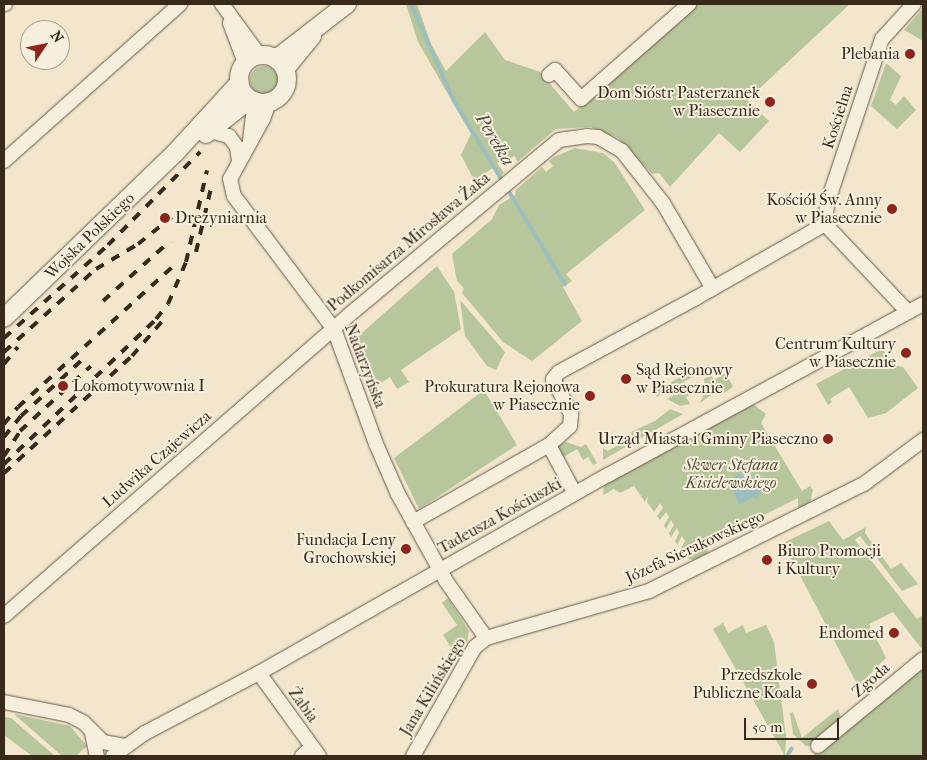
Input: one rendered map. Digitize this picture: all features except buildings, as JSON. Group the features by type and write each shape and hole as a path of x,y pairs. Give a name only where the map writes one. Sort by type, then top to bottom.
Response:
{"street":[{"path":"4,161 180,4"},
{"path":"224,7 266,62 287,77 282,93 262,101 245,93 240,82 266,62 315,32 347,4"},
{"path":"549,75 555,70 581,99 689,4"},
{"name":"Kościelna","path":"825,224 827,204 882,39 914,4"},
{"name":"Wojska Polskiego","path":"4,318 176,153 240,82"},
{"name":"Wojska Polskiego","path":"176,153 244,104 262,101"},
{"name":"Nadarzyńska","path":"262,101 250,144 230,179 234,196 311,294 334,329 383,464 440,570"},
{"path":"210,130 229,136 237,147 239,162"},
{"name":"Podkomisarza Mirosława Żaka","path":"334,329 514,176 560,140 587,136 614,145 663,203 713,289"},
{"path":"413,522 549,445 573,420 553,379 556,374 687,304 825,224 908,312"},
{"name":"Tadeusza Kościuszki","path":"113,756 125,746 259,673 575,494 923,304"},
{"name":"Ludwika Czajewicza","path":"4,616 334,329"},
{"name":"Józefa Sierakowskiego","path":"486,638 649,591 864,484 923,440"},
{"path":"549,445 575,494"},
{"path":"440,570 486,638"},
{"name":"Jana Kilińskiego","path":"413,756 475,647 486,638"},
{"name":"Zgoda","path":"818,746 923,658"},
{"name":"Żabia","path":"259,673 311,753"},
{"path":"4,702 69,715 83,722 103,742 125,746"},
{"path":"92,733 97,756"}],"green space":[{"path":"406,4 417,4 431,44 446,71 485,32 505,60 540,72 574,112 696,4 850,4 747,100 769,121 740,152 719,133 670,187 659,173 652,174 618,138 591,127 556,129 517,162 515,156 497,163 504,173 498,178 493,168 474,180 461,155 471,134 418,42"},
{"path":"923,8 923,41 904,30"},
{"path":"886,63 901,76 890,100 896,105 904,96 916,110 897,129 871,106"},
{"path":"264,66 274,70 278,80 274,90 264,94 254,90 250,80 254,70"},
{"path":"575,148 603,153 614,162 645,210 566,274 572,281 563,287 582,321 532,361 503,342 462,293 464,288 457,281 452,254 492,219 499,205 515,195 516,190 542,167 546,172 553,166 549,161"},
{"path":"437,266 454,292 461,329 401,370 409,382 397,389 390,377 370,390 353,341"},
{"path":"460,300 505,352 496,370 487,366 465,336"},
{"path":"882,349 897,366 903,367 918,388 886,413 868,418 849,387 830,399 832,402 828,405 816,384"},
{"path":"689,372 696,375 657,397 654,392"},
{"path":"726,373 733,387 724,393 721,388 700,403 705,392 704,379 711,375 714,380"},
{"path":"698,382 699,390 686,397 690,404 680,406 667,399"},
{"path":"484,390 517,445 419,509 394,458"},
{"name":"Skwer Stefana Kisielewskiego","path":"753,404 766,414 761,423 802,491 810,486 813,490 810,503 798,509 798,498 708,543 708,554 693,560 686,558 680,550 685,541 682,536 677,545 675,541 679,533 677,528 671,537 669,533 674,525 671,520 666,529 664,525 669,517 666,512 660,520 657,516 663,508 660,503 654,512 647,502 648,496 645,502 634,486 620,493 614,489 603,495 604,485"},
{"path":"670,409 683,414 603,460 603,448 608,451 632,437 631,432 655,421"},
{"path":"566,442 581,447 586,444 597,463 593,465 588,457 583,460 577,449 562,458 556,447"},
{"path":"829,521 843,540 866,527 865,533 891,569 901,563 918,584 902,591 860,536 855,540 917,619 923,615 923,647 921,648 893,612 869,624 886,658 858,686 783,543"},
{"path":"448,598 469,631 467,642 456,659 450,658 455,654 443,635 457,625 442,603"},
{"path":"723,623 728,633 743,625 746,633 766,625 774,642 786,737 785,756 781,756 784,754 713,629"},
{"path":"923,667 923,756 812,756 836,737"},
{"path":"838,709 841,718 813,746 806,746 793,734 790,713 793,712 802,738"},
{"path":"14,714 70,726 87,746 76,756 62,756"},
{"path":"4,717 11,718 55,756 32,756 4,735"}],"water":[{"path":"738,473 749,479 756,475 765,484 757,500 753,497 739,505 730,483"}],"waterway":[{"name":"Perełka","path":"411,4 454,101 565,284"},
{"name":"Perełka","path":"787,756 792,748"}],"railway":[{"path":"4,338 108,245 200,152"},
{"path":"4,464 156,319 168,304 186,262 207,170"},
{"path":"196,252 211,188"},
{"path":"4,352 96,269 138,244 172,217"},
{"path":"103,301 170,241"},
{"path":"4,424 18,407 177,263"},
{"path":"4,473 132,356 164,319"},
{"path":"4,364 18,347"},
{"path":"4,437 21,416 84,358"},
{"path":"4,456 20,431 91,366"}],"place":[{"name":"Plebania","path":"910,54"},
{"name":"Dom Sióstr Pasterzanek w Piasecznie","path":"770,102"},
{"name":"Kościół Św. Anny w Piasecznie","path":"892,209"},
{"name":"Drezyniarnia","path":"165,218"},
{"name":"Centrum Kultury w Piasecznie","path":"906,353"},
{"name":"Sąd Rejonowy w Piasecznie","path":"626,379"},
{"name":"Lokomotywownia I","path":"63,386"},
{"name":"Prokuratura Rejonowa w Piasecznie","path":"590,396"},
{"name":"Urząd Miasta i Gminy Piaseczno","path":"828,439"},
{"name":"Fundacja Leny Grochowskiej","path":"406,549"},
{"name":"Biuro Promocji i Kultury","path":"767,560"},
{"name":"Endomed","path":"894,633"},
{"name":"Przedszkole Publiczne Koala","path":"812,684"}]}
